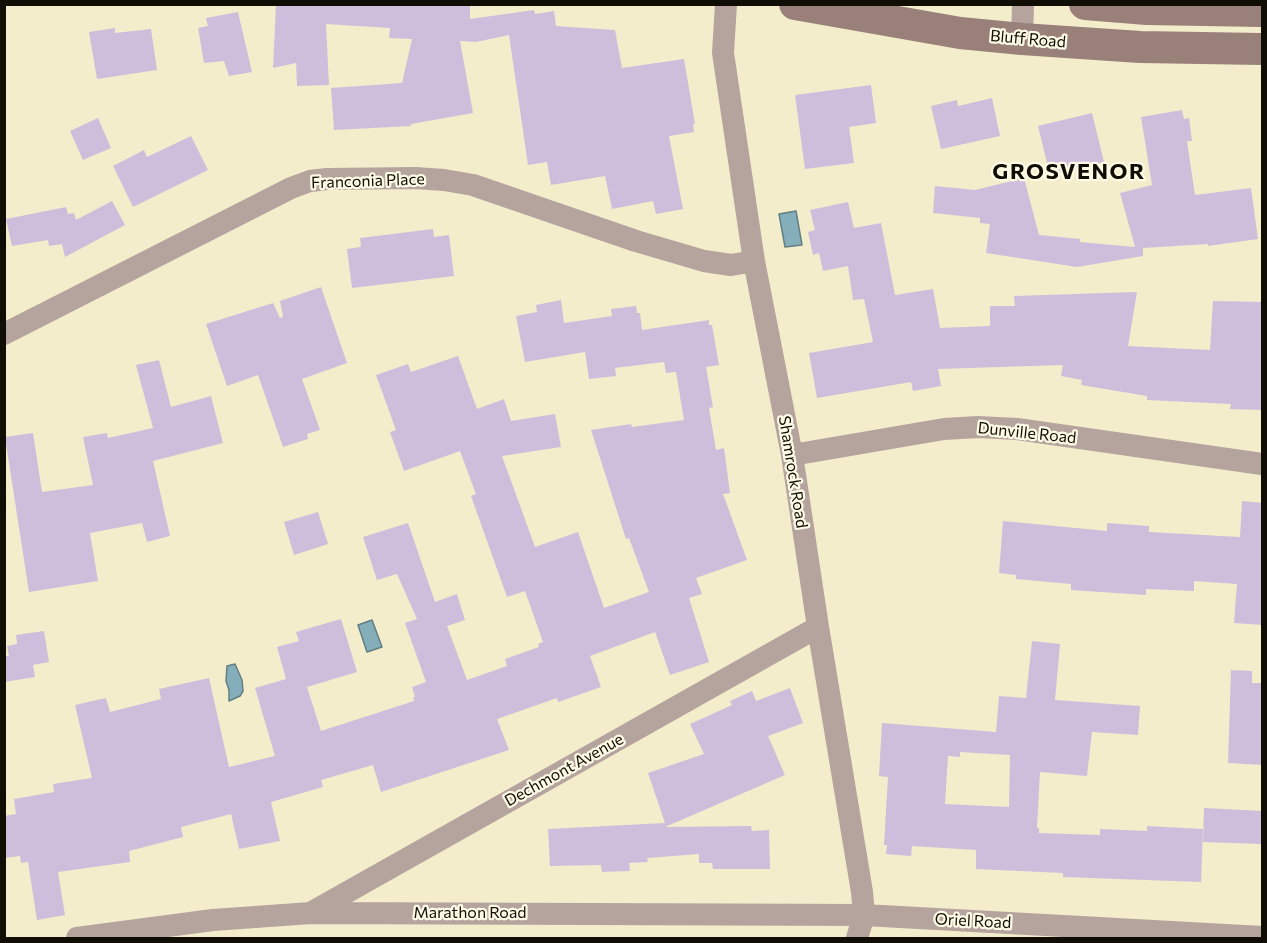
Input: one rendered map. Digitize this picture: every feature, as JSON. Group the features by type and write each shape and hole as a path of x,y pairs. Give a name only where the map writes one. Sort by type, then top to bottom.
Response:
{"street":[{"name":"Shamrock Road","path":"726,4 723,53 754,261 792,454 862,892 864,915 857,939"},
{"name":"Bluff Road","path":"795,4 960,33 1022,39 1140,46 1263,49"},
{"path":"1022,39 1023,4"},
{"path":"1085,4 1147,9 1263,11"},
{"name":"Franconia Place","path":"4,334 291,188 327,179 416,178 473,185 636,241 704,261 730,265 754,261"},
{"name":"Dunville Road","path":"792,454 944,429 978,427 1017,429 1263,465"},
{"name":"Dechmont Avenue","path":"311,913 818,627"},
{"name":"Marathon Road","path":"77,939 213,920 311,913 864,915"},
{"name":"Oriel Road","path":"864,915 1263,937"}],"water":[{"path":"796,211 802,245 785,247 779,214"},
{"path":"372,620 382,647 367,652 358,625"},
{"path":"235,664 242,680 243,691 240,696 229,701 226,681 227,666"}],"building":[{"path":"276,4 470,4 470,19 534,10 535,14 554,11 556,26 615,30 622,68 684,59 695,124 693,124 694,132 669,136 683,209 656,214 653,201 612,209 605,176 551,185 547,162 528,165 509,35 476,42 460,41 473,113 411,124 411,126 334,130 331,88 402,83 412,39 389,38 390,28 326,24 329,85 297,86 296,63 273,68"},
{"path":"238,12 252,72 229,76 224,61 204,63 198,28 208,26 206,18"},
{"path":"115,28 115,33 151,29 157,70 97,79 89,32"},
{"path":"871,85 876,123 849,127 854,163 805,169 795,95"},
{"path":"992,98 1000,136 941,149 931,106 957,100 958,106"},
{"path":"1182,110 1184,119 1189,118 1192,141 1187,141 1195,195 1251,188 1258,239 1208,246 1208,244 1143,248 1143,256 1077,267 986,253 990,224 980,223 980,218 933,213 935,186 975,190 1024,178 1039,235 1080,239 1080,242 1135,247 1120,193 1152,185 1141,117"},
{"path":"1092,113 1104,162 1050,175 1038,126"},
{"path":"98,118 111,148 83,160 70,131"},
{"path":"191,136 208,170 133,207 113,166 144,150 147,157"},
{"path":"112,201 125,225 65,257 62,244 49,246 48,240 12,246 6,219 66,207 68,214 74,213 76,220"},
{"path":"848,202 854,228 881,223 895,295 933,289 940,328 990,326 990,306 1015,306 1014,296 1137,292 1128,346 1210,350 1213,301 1263,302 1263,410 1230,409 1231,404 1147,400 1147,396 1081,385 1082,380 1061,376 1063,365 938,369 941,386 913,391 911,382 817,398 809,353 873,342 864,299 853,300 848,266 823,271 819,253 813,255 808,232 815,230 810,210"},
{"path":"433,229 434,237 449,235 454,276 352,288 347,249 361,247 360,238"},
{"path":"321,287 347,363 302,379 320,430 307,434 308,439 283,447 258,375 227,386 206,324 273,303 280,318 283,317 280,301"},
{"path":"561,300 564,323 612,316 611,309 636,306 637,313 640,313 642,330 709,320 709,325 712,325 719,365 706,367 713,407 709,408 716,450 724,448 730,493 723,494 747,560 696,578 702,594 689,598 709,662 670,675 655,632 590,656 601,687 558,702 557,698 497,719 509,750 381,792 373,765 321,780 323,787 271,802 280,841 239,849 231,814 181,827 183,837 129,851 130,862 58,872 65,915 37,920 28,862 21,863 20,856 4,858 4,816 16,814 14,799 54,792 53,784 92,778 75,705 106,698 110,712 161,699 159,689 209,678 229,767 275,756 255,688 286,679 277,647 299,641 296,632 341,619 357,672 307,687 321,731 414,701 412,687 426,682 405,623 417,619 397,574 377,580 363,537 408,523 435,602 457,594 465,620 447,626 467,680 507,666 505,659 539,647 538,644 543,642 525,591 507,597 471,496 476,494 460,451 404,471 390,432 396,430 376,375 408,364 411,372 458,356 477,409 504,399 511,421 555,414 561,447 502,456 535,547 578,532 604,608 649,592 629,538 626,539 591,430 684,420 676,372 666,373 664,362 615,368 616,376 589,379 585,352 525,362 516,316 537,312 536,305"},
{"path":"159,360 171,407 211,396 223,443 153,461 170,536 147,542 142,523 90,533 98,581 29,592 5,437 33,433 42,492 93,485 83,437 107,433 108,438 153,428 136,365"},
{"path":"1242,501 1263,503 1263,625 1234,623 1237,584 1194,581 1194,591 1146,589 1146,595 1071,590 1071,584 1016,579 1016,575 999,573 1003,521 1107,531 1107,523 1149,526 1149,532 1240,537"},
{"path":"318,512 328,544 294,555 284,522"},
{"path":"44,631 49,662 33,665 35,677 4,682 4,656 9,656 7,646 17,644 16,635"},
{"path":"1032,641 1060,644 1055,700 1140,706 1138,735 1092,732 1087,776 1040,772 1037,828 1039,828 1039,833 1100,835 1100,829 1147,831 1147,826 1203,829 1201,882 1063,877 1063,873 976,869 976,850 912,846 911,856 886,854 887,845 884,845 888,777 879,776 882,723 996,732 999,696 1026,698","holes":["960,752 1010,755 1009,807 945,804 948,756 960,757"]},
{"path":"1231,670 1252,671 1252,683 1263,683 1263,765 1228,763"},
{"path":"790,688 803,723 768,736 785,775 665,827 751,826 752,831 769,830 770,869 713,869 712,863 699,863 699,854 647,858 648,862 629,863 630,871 602,872 601,865 550,866 548,829 665,823 648,773 704,754 690,724 732,705 730,701 752,691 756,701"},
{"path":"1204,808 1263,811 1263,844 1203,842"}],"district":[{"name":"GROSVENOR","path":"1069,172"}]}
